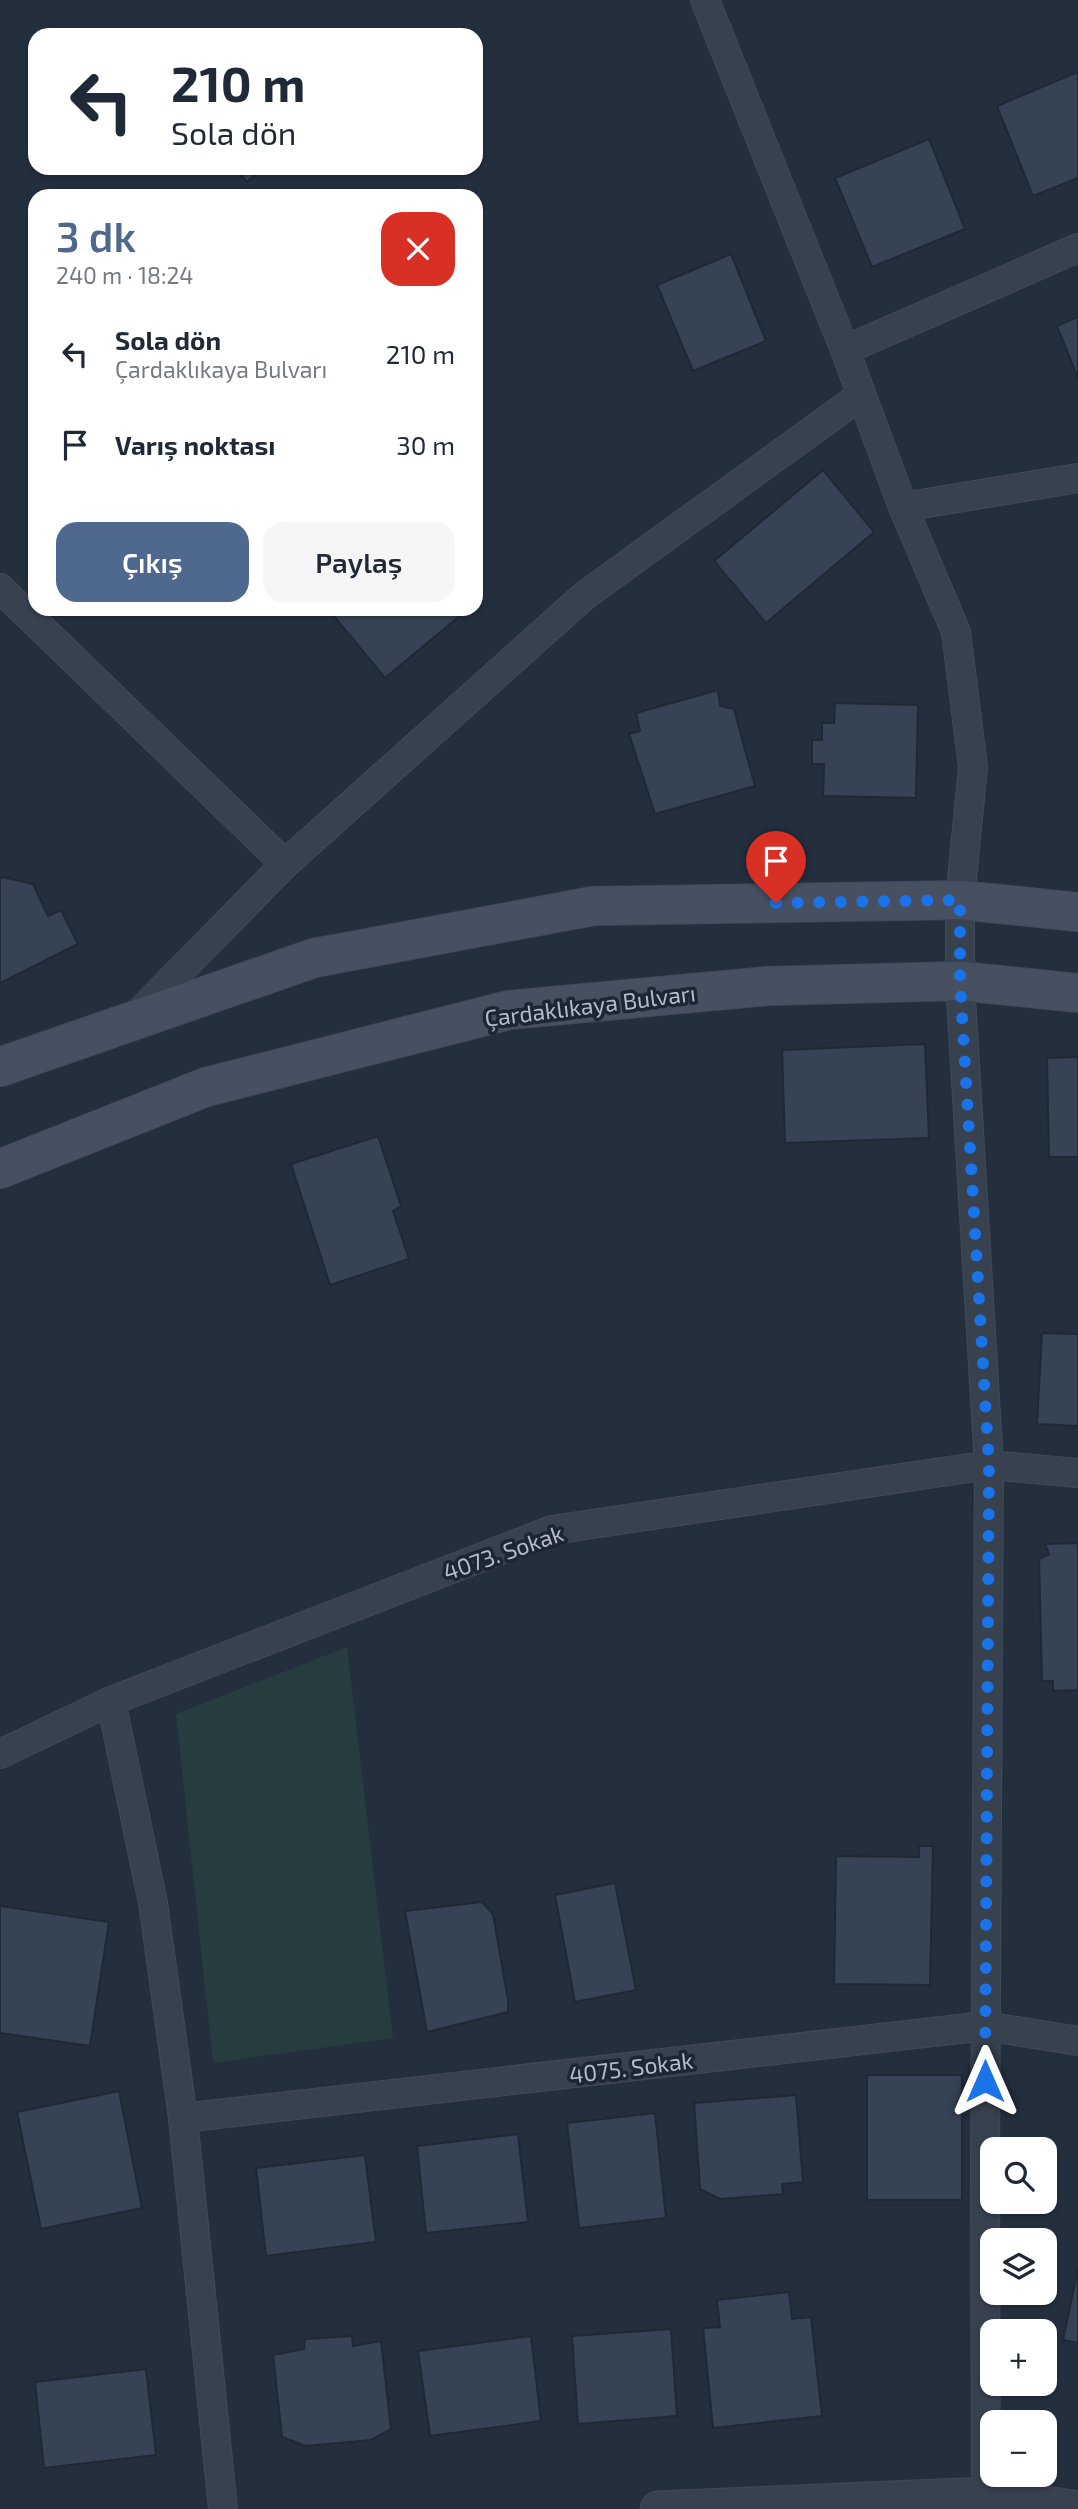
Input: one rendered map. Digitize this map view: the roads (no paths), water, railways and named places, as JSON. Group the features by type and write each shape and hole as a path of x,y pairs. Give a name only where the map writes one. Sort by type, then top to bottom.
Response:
{"main road":[{"path":"0,1068 314,958 593,906 960,900 1078,912"},
{"name":"Çardaklıkaya Bulvarı","path":"0,1169 206,1087 509,1010 768,986 960,981 1078,993"}],"street":[{"path":"705,0 845,350 902,507 956,632 973,767 960,900 960,981 989,1465 985,2026 986,2502"},
{"path":"845,350 1078,248"},
{"path":"130,1022 285,863 584,596 860,396"},
{"path":"902,507 1078,478"},
{"path":"0,588 28,615"},
{"path":"29,616 285,863"},
{"name":"4073. Sokak","path":"0,1754 111,1700 552,1530 989,1465 1078,1473"},
{"path":"111,1700 153,1903 183,2118 223,2509"},
{"name":"4075. Sokak","path":"183,2118 985,2026 1078,2041"},
{"path":"676,2508 986,2502 1077,2509"}]}
